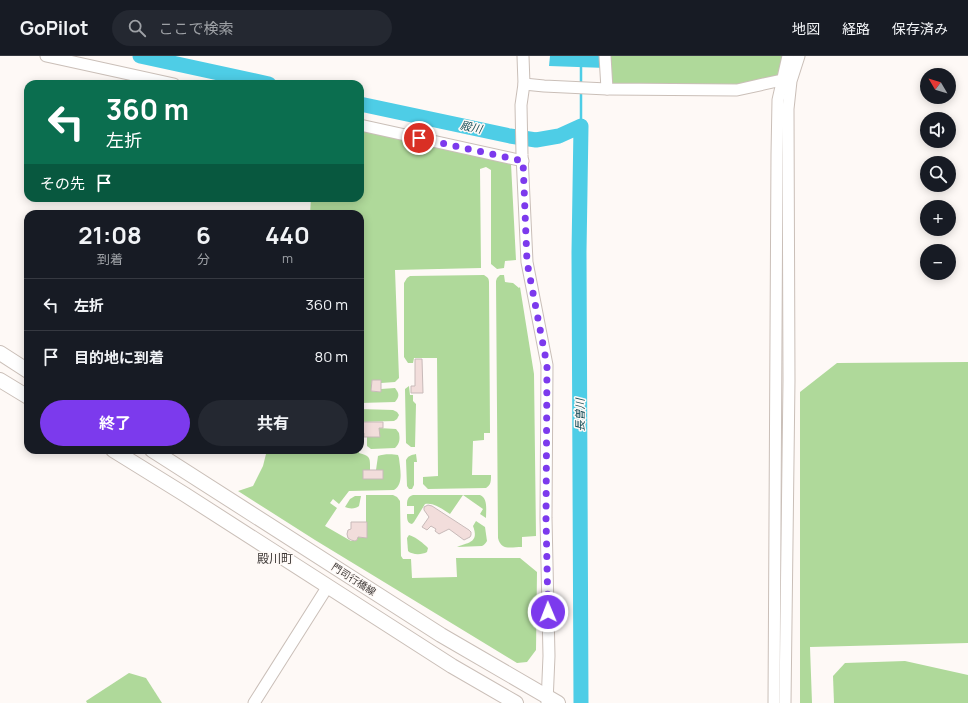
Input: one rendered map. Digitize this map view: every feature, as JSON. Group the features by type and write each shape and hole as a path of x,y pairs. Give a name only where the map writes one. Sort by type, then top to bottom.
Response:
{"main road":[{"path":"0,353 24,368"},
{"path":"0,380 24,395"},
{"name":"門司行橋線","path":"119,454 452,666 516,703"},
{"name":"門司行橋線","path":"158,454 442,635 551,701"}],"street":[{"path":"46,56 156,80"},
{"path":"523,56 523,158 527,262 547,365 546,518 551,701"},
{"path":"605,56 607,89"},
{"path":"785,703 789,388 788,109 786,80 788,56"},
{"path":"774,703 776,162 778,100 798,56"},
{"path":"524,84 607,89 737,90 786,80"},
{"path":"364,126 523,158"},
{"path":"254,703 328,586"}],"green space":[{"path":"605,56 788,56 782,80 737,90 607,89"},
{"path":"364,131 511,164 516,260 505,261 504,268 497,269 491,264 491,170 486,167 480,169 481,268 395,270 399,378 395,382 381,383 381,380 372,380 371,391 380,392 381,389 395,388 398,398 395,402 364,403 364,210 310,210 311,202 364,202"},
{"path":"484,275 487,277 489,282 490,433 484,433 484,440 473,441 472,475 491,475 490,483 486,488 428,489 423,484 423,477 438,476 437,358 414,358 413,363 408,363 404,357 404,283 410,276"},
{"path":"500,275 504,275 505,282 513,283 519,288 520,287 534,374 536,536 522,537 522,547 510,548 501,545 498,538 496,281"},
{"path":"968,362 968,643 810,647 812,703 800,703 800,392 837,363"},
{"path":"409,386 410,395 413,395 413,401 416,404 415,447 411,447 406,443 405,389"},
{"path":"364,409 393,410 399,415 394,421 364,422"},
{"path":"379,428 396,429 399,433 399,443 395,448 371,449 367,446 367,437 379,437"},
{"path":"266,454 362,454 366,455 370,460 370,470 363,470 363,478 383,479 383,470 376,470 378,456 388,454 398,455 401,476 399,484 394,490 349,491 339,504 333,499 330,503 337,508 325,526 351,541 357,540 358,537 367,538 366,495 393,495 400,501 401,556 403,559 411,559 412,578 457,577 456,558 520,558 537,572 536,650 527,662 517,663 315,540 238,491 253,486 263,466"},
{"path":"416,454 417,462 414,462 414,485 412,489 409,489 407,486 406,460 410,456"},
{"path":"413,495 463,495 450,514 435,505 425,504 412,524 408,522 407,514 414,514 414,506 407,506 407,501 408,498"},
{"path":"463,495 480,495 483,497 486,505 486,518 480,514 483,509"},
{"path":"355,496 361,496 359,506 356,508 345,507 350,499"},
{"path":"476,521 485,527 487,541 482,546 457,547 472,541 475,535 473,526"},
{"path":"409,535 426,546 428,548 427,552 417,554 408,551 407,538"},
{"path":"905,661 968,675 968,703 834,703 833,676 845,663"},
{"path":"129,673 146,678 162,703 87,703 86,701"}],"water":[{"path":"550,56 605,56 606,68 549,66"}],"building":[{"path":"415,359 422,359 423,393 411,393 411,386 415,386"},
{"path":"372,380 381,380 381,392 371,391"},
{"path":"364,422 383,422 383,428 379,428 380,437 364,437"},
{"path":"363,470 383,470 383,479 363,479"},
{"path":"428,505 432,506 469,530 471,532 470,537 464,540 449,529 439,534 435,531 436,529 431,526 427,530 422,527 429,517 424,510 424,507"},
{"path":"351,522 367,522 367,538 358,537 355,541 348,538 347,534 348,530 351,529"}],"waterway":[{"name":"殿川","path":"140,56 251,80"},
{"path":"581,65 581,84"},
{"path":"581,91 581,126"},
{"name":"長曽川","path":"364,105 510,136 536,140 559,136 581,126 579,252 581,703"}],"district":[{"name":"殿川町","path":"275,559"}],"route":[{"path":"419,138 523,161 527,262 547,365 546,518 548,612"}]}
